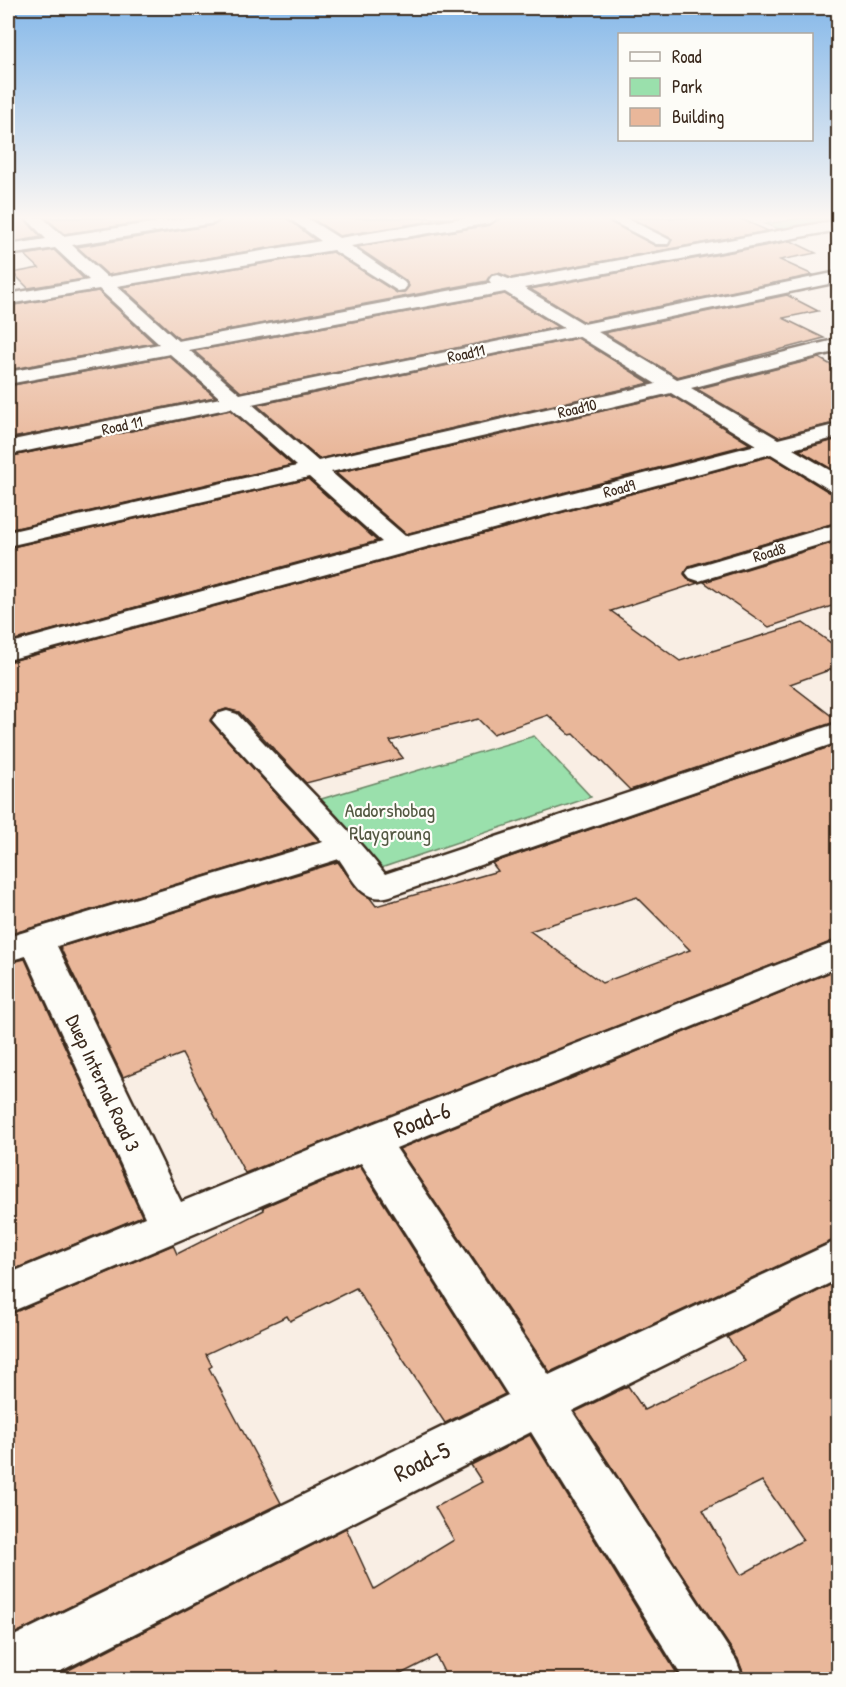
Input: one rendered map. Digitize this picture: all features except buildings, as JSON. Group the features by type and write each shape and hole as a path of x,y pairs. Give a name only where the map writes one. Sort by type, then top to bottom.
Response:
{"street":[{"path":"121,297 173,348 315,468 400,545"},
{"path":"8,378 173,348 410,297"},
{"path":"535,297 579,329 838,485"},
{"name":"Road11","path":"236,402 719,297"},
{"path":"133,334 179,326"},
{"name":"Road10","path":"8,539 674,386 838,345"},
{"name":"Road 11","path":"8,448 236,402"},
{"name":"Road9","path":"8,652 400,545 838,430"},
{"name":"Road8","path":"699,573 838,531"},
{"path":"227,720 272,771 346,846 378,888 838,732"},
{"path":"22,944 346,846"},
{"name":"Duep Internal Road 3","path":"22,944 170,1225"},
{"name":"Road-6","path":"8,1294 369,1142 838,953"},
{"path":"369,1142 540,1403 716,1680"},
{"name":"Road-5","path":"8,1668 540,1403 838,1258"}],"green space":[{"path":"369,297 429,297 174,343 164,333"},
{"path":"152,335 164,347 8,375 8,362"},
{"name":"Aadorshobag Playgroung","path":"534,736 591,797 369,872 318,800"}]}
